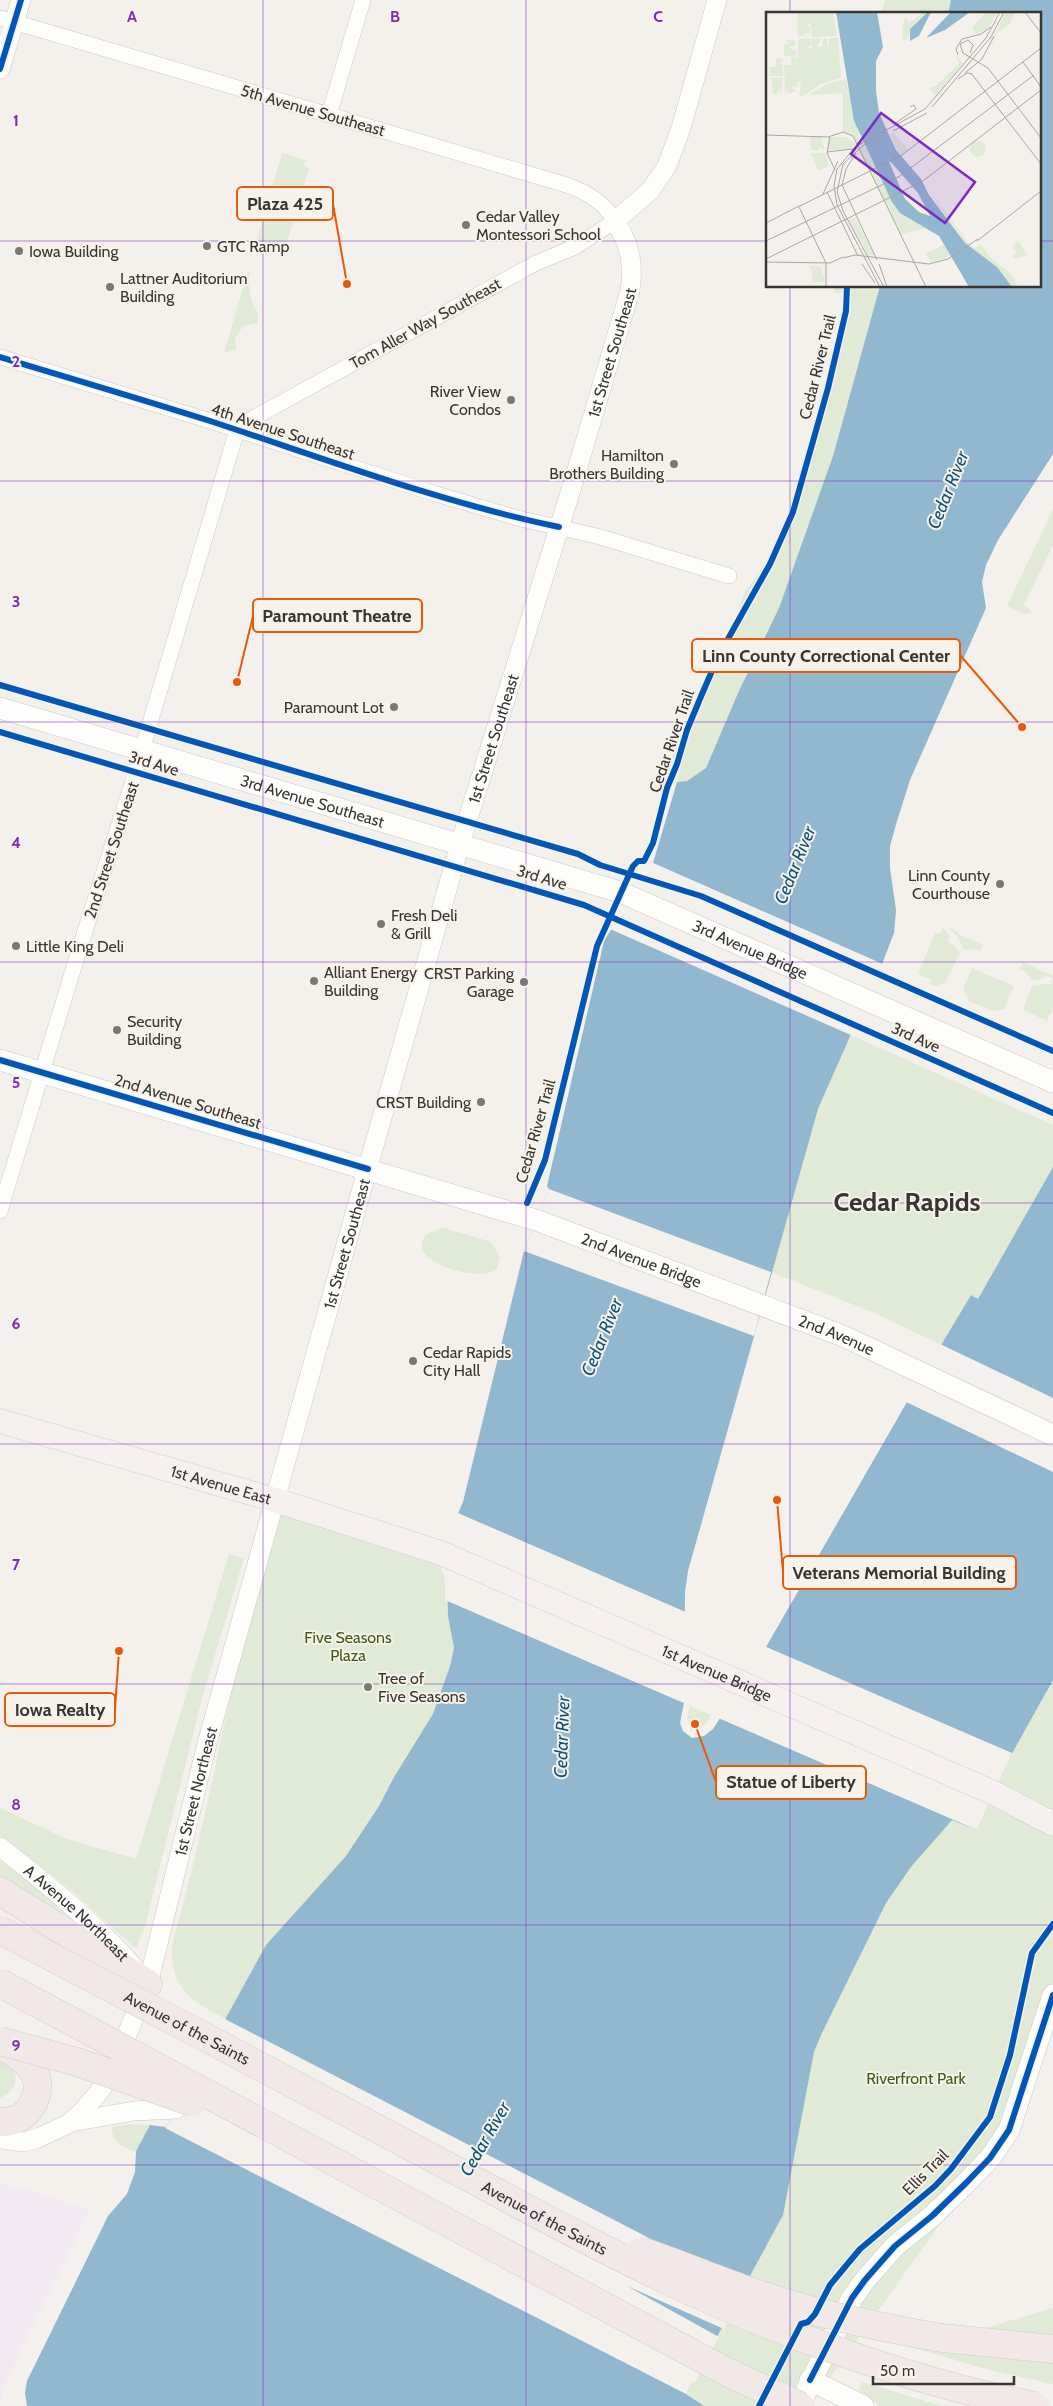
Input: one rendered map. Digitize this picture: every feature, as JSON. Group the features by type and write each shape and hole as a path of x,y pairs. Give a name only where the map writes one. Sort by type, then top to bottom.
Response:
{"highway":[{"path":"0,1891 148,1984"},
{"name":"Avenue of the Saints","path":"0,1930 521,2206 673,2284 796,2335 945,2384 1034,2406"},
{"path":"0,1983 727,2372 800,2406"},
{"path":"0,2032 108,2079"},
{"path":"0,2041 99,2069 283,2135"},
{"path":"0,2045 32,2069 37,2080 38,2092 33,2104 26,2113 13,2120 0,2122"},
{"path":"521,2206 767,2297 861,2322 942,2338 1053,2348"}],"main road":[{"name":"3rd Avenue Southeast","path":"0,708 625,894"},
{"name":"3rd Avenue Bridge","path":"625,894 1053,1082"},
{"name":"2nd Avenue Southeast","path":"0,1060 529,1217"},
{"name":"2nd Avenue Bridge","path":"529,1217 763,1304"},
{"name":"2nd Avenue","path":"763,1304 843,1336 910,1366 1053,1435"},
{"name":"1st Avenue East","path":"0,1421 275,1500 440,1553"},
{"name":"1st Avenue Bridge","path":"440,1553 994,1793 1053,1824"},
{"path":"800,2406 810,2380 852,2298 865,2280 895,2246 932,2216 990,2158 1008,2130 1053,1995"},
{"path":"810,2380 863,2406"}],"street":[{"path":"0,69 7,21 21,0"},
{"path":"329,115 363,0"},
{"path":"616,221 650,191 667,166 681,128 716,0"},
{"name":"5th Avenue Southeast","path":"7,21 576,188 597,200 616,221"},
{"name":"Tom Aller Way Southeast","path":"237,430 261,413 536,263 575,247 616,221"},
{"name":"1st Street Southeast","path":"275,1500 460,844 630,291 633,268 631,256 616,221"},
{"name":"4th Avenue Southeast","path":"0,357 436,494 521,519 596,536 729,576"},
{"name":"2nd Street Southeast","path":"0,1212 142,751 237,430"},
{"name":"1st Street Northeast","path":"70,2123 94,2099 108,2079 148,1984 208,1740 275,1500"},
{"name":"A Avenue Northeast","path":"0,1847 70,1903 120,1951 148,1984"},
{"path":"0,2139 24,2142 38,2138 70,2123 119,2113 176,2109"}],"shaded area":[{"path":"3,2183 90,2209 4,2386 0,2406 0,2184"}],"green space":[{"path":"885,0 951,0 948,12 882,12"},
{"path":"282,153 306,160 304,166 309,168 284,252 256,244"},
{"path":"248,271 250,271 250,292 258,315 258,323 243,326 235,339 236,349 224,353"},
{"path":"834,288 879,288 833,456 779,608 738,693 706,768 687,781 677,782 682,762 672,757 711,663 738,614 744,593 770,557 789,516 823,397 842,307 842,293 834,293"},
{"path":"1053,509 1053,545 1024,605 1030,609 1031,613 1025,614 1007,606"},
{"path":"943,927 949,936 948,942 954,945 960,953 945,983 934,986 930,984 932,980 918,974 935,933 941,933"},
{"path":"949,928 983,945 980,951 964,950 957,936"},
{"path":"1023,962 1053,976 1053,979 1047,975 1043,979 1031,980 1026,972 1019,969"},
{"path":"972,968 1014,986 1004,1009 992,1011 969,1001 963,989"},
{"path":"1053,982 1053,1008 1047,1021 1023,1010 1032,986 1050,985"},
{"path":"851,1035 1053,1125 1053,1167 978,1299 971,1295 942,1345 872,1312 771,1272 818,1109"},
{"path":"442,1227 491,1242 500,1257 497,1269 488,1273 477,1274 463,1272 449,1269 427,1256 422,1248 424,1236"},
{"name":"Five Seasons Plaza","path":"275,1500 440,1555 447,1578 448,1616 454,1648 450,1666 433,1714 394,1777 379,1806 346,1856 266,1945 226,2019 203,2006 185,1992 175,1973 172,1960 172,1945 213,1778 248,1611"},
{"path":"229,1554 244,1558 202,1698 145,1926 135,1948 70,1889 0,1835 0,1808 67,1839 136,1859"},
{"name":"Riverfront Park","path":"1053,1680 1053,1995 1034,2056 980,2168 810,2406 704,2406 686,2394 747,2279 798,2135 814,2052 821,2035 886,1903 911,1867 952,1819 977,1830 1010,1757"},
{"path":"690,1706 711,1715 706,1724 696,1730 691,1729 687,1718"},
{"path":"0,1861 32,1885 64,1913 58,1918 0,1879"},
{"path":"0,2057 11,2067 14,2073 15,2084 7,2094 0,2098"},
{"path":"131,2124 150,2125 136,2151 119,2144 112,2132 112,2127"},
{"path":"1053,2308 1053,2340 968,2333"},
{"path":"894,2342 1053,2357 1053,2384 989,2370"},
{"path":"862,2382 943,2406 879,2406 859,2390"}],"water":[{"name":"Cedar River","path":"951,0 1053,0 1053,454 998,540 986,565 982,582 986,608 910,780 897,821 890,846 890,868 896,910 894,933 818,1109 688,1571 685,1592 684,1703 680,1723 683,1731 692,1738 704,1736 713,1729 766,1647 971,1295 978,1299 1053,1167 1053,1680 1010,1757 977,1830 952,1820 911,1867 886,1903 821,2035 814,2052 783,2215 686,2394 704,2406 27,2406 25,2393 27,2381 108,2216 127,2194 135,2172 136,2151 150,2125 166,2127 266,1945 346,1856 379,1806 394,1777 433,1714 450,1666 454,1648 448,1616 447,1578 440,1555 463,1502 524,1251 549,1189 547,1186 604,941 653,863 677,782 687,781 706,768 738,693 779,608 833,456 879,288 1040,288 1040,12 948,12"}],"pier":[{"path":"651,862 885,965 853,1036 610,929 616,914"},
{"path":"549,1189 771,1272 754,1336 524,1251"},
{"path":"940,1344 1053,1398 1053,1472 904,1401"},
{"path":"458,1513 688,1613 686,1704 445,1600 445,1579 438,1559"},
{"path":"764,1646 1012,1753 977,1830 716,1717"},
{"path":"223,2018 651,2239 749,2280 724,2329 627,2286 719,2337 695,2382 693,2381 686,2394 165,2128 175,2112 172,2110"}],"cycle path":[{"path":"0,69 21,0"},
{"name":"Cedar River Trail","path":"527,1203 545,1160 597,946 633,866 638,861 644,861 653,843 667,788 702,694 719,655 770,564 793,512 828,388 846,311 847,288"},
{"path":"0,357 207,420 425,492 514,517 559,527"},
{"path":"0,685 578,854 600,865 701,896 1053,1051"},
{"name":"3rd Ave","path":"0,732 584,905 1053,1113"},
{"path":"0,1060 368,1169"},
{"name":"Ellis Trail","path":"759,2406 801,2324 808,2322 815,2314 830,2285 860,2249 935,2186 951,2169 990,2117 1010,2055 1032,1953 1053,1924"},
{"path":"810,2380 852,2298 865,2280 895,2246 932,2216 966,2183 990,2158 1009,2130 1053,1995"}],"place":[{"name":"Cedar Valley Montessori School","path":"466,225"},
{"name":"GTC Ramp","path":"207,246"},
{"name":"Iowa Building","path":"19,251"},
{"name":"Plaza 425","path":"347,284"},
{"name":"Lattner Auditorium Building","path":"110,287"},
{"name":"River View Condos","path":"511,400"},
{"name":"Hamilton Brothers Building","path":"674,464"},
{"name":"Paramount Theatre","path":"237,682"},
{"name":"Paramount Lot","path":"394,707"},
{"name":"Linn County Correctional Center","path":"1022,727"},
{"name":"Linn County Courthouse","path":"1000,884"},
{"name":"Fresh Deli & Grill","path":"381,924"},
{"name":"Little King Deli","path":"16,946"},
{"name":"Alliant Energy Building","path":"314,981"},
{"name":"CRST Parking Garage","path":"524,982"},
{"name":"Security Building","path":"117,1030"},
{"name":"CRST Building","path":"481,1102"},
{"name":"Cedar Rapids City Hall","path":"413,1361"},
{"name":"Veterans Memorial Building","path":"777,1500"},
{"name":"Iowa Realty","path":"119,1651"},
{"name":"Tree of Five Seasons","path":"368,1687"},
{"name":"Statue of Liberty","path":"695,1724"}],"district":[{"name":"Cedar Rapids","path":"907,1202"}]}
